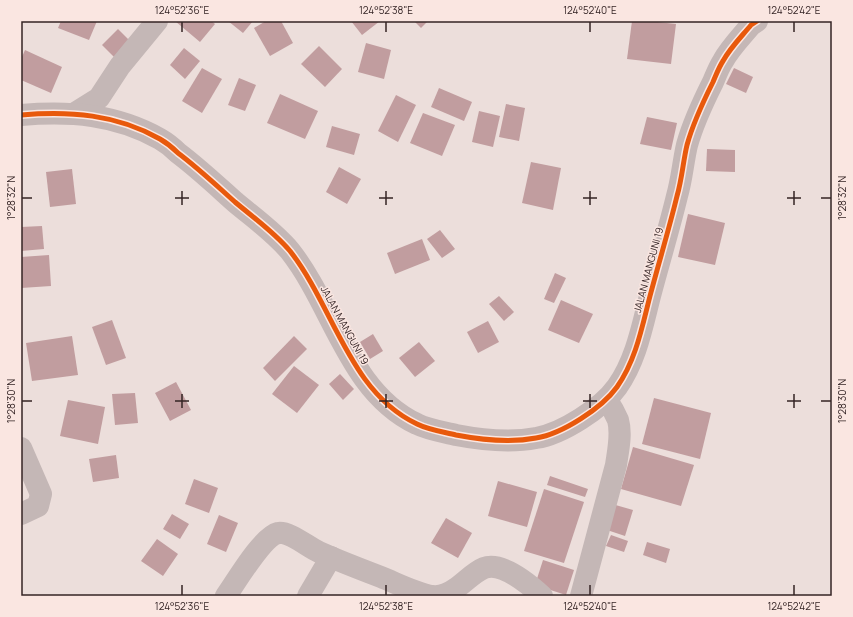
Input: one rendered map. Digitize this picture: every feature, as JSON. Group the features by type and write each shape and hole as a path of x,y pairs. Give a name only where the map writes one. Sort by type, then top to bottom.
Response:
{"street":[{"path":"75,113 99,98 120,66 157,21"},
{"name":"JALAN MANGUNI 19","path":"21,115 75,113 104,117 136,128 161,140 270,230 291,252 328,311 351,358 375,393 391,407 418,424 442,432 467,437 496,440 538,438 558,431 589,413 607,400 618,386 629,366 640,336 678,194 687,146 701,107 723,60 753,22"},
{"path":"581,596 616,465 619,446 620,435 618,421 607,400"},
{"path":"21,448 41,494 41,498 38,506 21,514"},
{"path":"226,596 261,546 276,533 282,533 288,534 319,552 408,588 432,596 444,596 480,570 486,567 493,567 518,577 542,596"},
{"path":"308,596 331,557"}],"building":[{"path":"61,21 97,21 89,40 58,28"},
{"path":"175,21 211,21 215,24 200,42"},
{"path":"228,21 253,21 243,33"},
{"path":"266,21 281,21 293,43 270,56 254,28"},
{"path":"351,21 380,21 362,35"},
{"path":"414,21 428,21 421,28"},
{"path":"632,21 676,24 671,64 627,59"},
{"path":"118,29 136,47 120,63 102,45"},
{"path":"366,43 391,50 384,79 358,72"},
{"path":"319,46 342,69 325,87 301,64"},
{"path":"184,48 200,61 185,79 170,65"},
{"path":"25,50 62,67 51,93 21,80 21,59"},
{"path":"202,68 222,79 202,113 182,101"},
{"path":"734,68 753,77 746,93 726,84"},
{"path":"239,78 256,85 245,111 228,105"},
{"path":"439,88 472,102 464,121 431,107"},
{"path":"280,94 318,111 305,139 267,123"},
{"path":"396,95 416,105 398,142 378,131"},
{"path":"506,104 525,108 519,141 499,137"},
{"path":"479,111 500,116 493,147 472,142"},
{"path":"423,113 455,125 442,156 410,143"},
{"path":"647,117 677,123 671,150 640,144"},
{"path":"332,126 360,134 354,155 326,147"},
{"path":"707,149 735,150 735,172 706,171"},
{"path":"531,162 561,168 553,210 522,203"},
{"path":"339,167 361,179 347,204 326,192"},
{"path":"72,169 76,204 50,207 46,172"},
{"path":"688,214 725,223 715,265 678,257"},
{"path":"42,226 44,249 21,251 21,227"},
{"path":"440,230 455,249 442,258 427,239"},
{"path":"422,239 430,260 395,274 387,253"},
{"path":"49,255 51,286 21,288 21,257"},
{"path":"555,273 566,278 554,303 544,299"},
{"path":"499,296 514,312 504,321 489,304"},
{"path":"561,300 593,314 579,343 548,330"},
{"path":"112,320 126,358 106,365 92,327"},
{"path":"488,321 499,342 478,353 467,332"},
{"path":"373,334 383,351 370,359 360,342"},
{"path":"72,336 78,375 32,381 26,343"},
{"path":"294,336 307,349 275,381 263,368"},
{"path":"419,342 435,361 415,377 399,358"},
{"path":"294,366 319,385 297,413 272,394"},
{"path":"340,374 354,389 343,400 329,384"},
{"path":"176,382 191,410 170,421 155,393"},
{"path":"135,393 138,423 115,425 112,394"},
{"path":"654,398 711,413 700,459 642,444"},
{"path":"68,400 105,407 98,444 60,436"},
{"path":"633,447 694,465 681,506 621,489"},
{"path":"116,455 119,478 93,482 89,459"},
{"path":"550,476 588,489 585,497 547,485"},
{"path":"194,479 218,488 209,513 185,504"},
{"path":"498,481 537,492 527,527 488,516"},
{"path":"544,489 584,502 564,563 524,551"},
{"path":"612,504 633,510 625,536 604,529"},
{"path":"172,514 189,524 180,539 163,529"},
{"path":"219,515 238,523 226,552 207,544"},
{"path":"446,518 472,533 458,558 431,543"},
{"path":"611,535 628,541 624,552 606,546"},
{"path":"157,539 178,554 163,576 141,561"},
{"path":"647,542 670,549 666,563 643,555"},
{"path":"543,560 574,570 566,595 535,585"}],"cycle path":[{"path":"21,115 75,114 110,119 127,124 163,141 271,231 284,244 305,273 344,346 359,370 375,391 394,410 417,424 442,432 466,437 506,441 526,440 546,436 581,419 602,403 624,377 634,355 641,331 679,190 687,145 692,129 719,68 726,56 751,25 757,21"}]}
